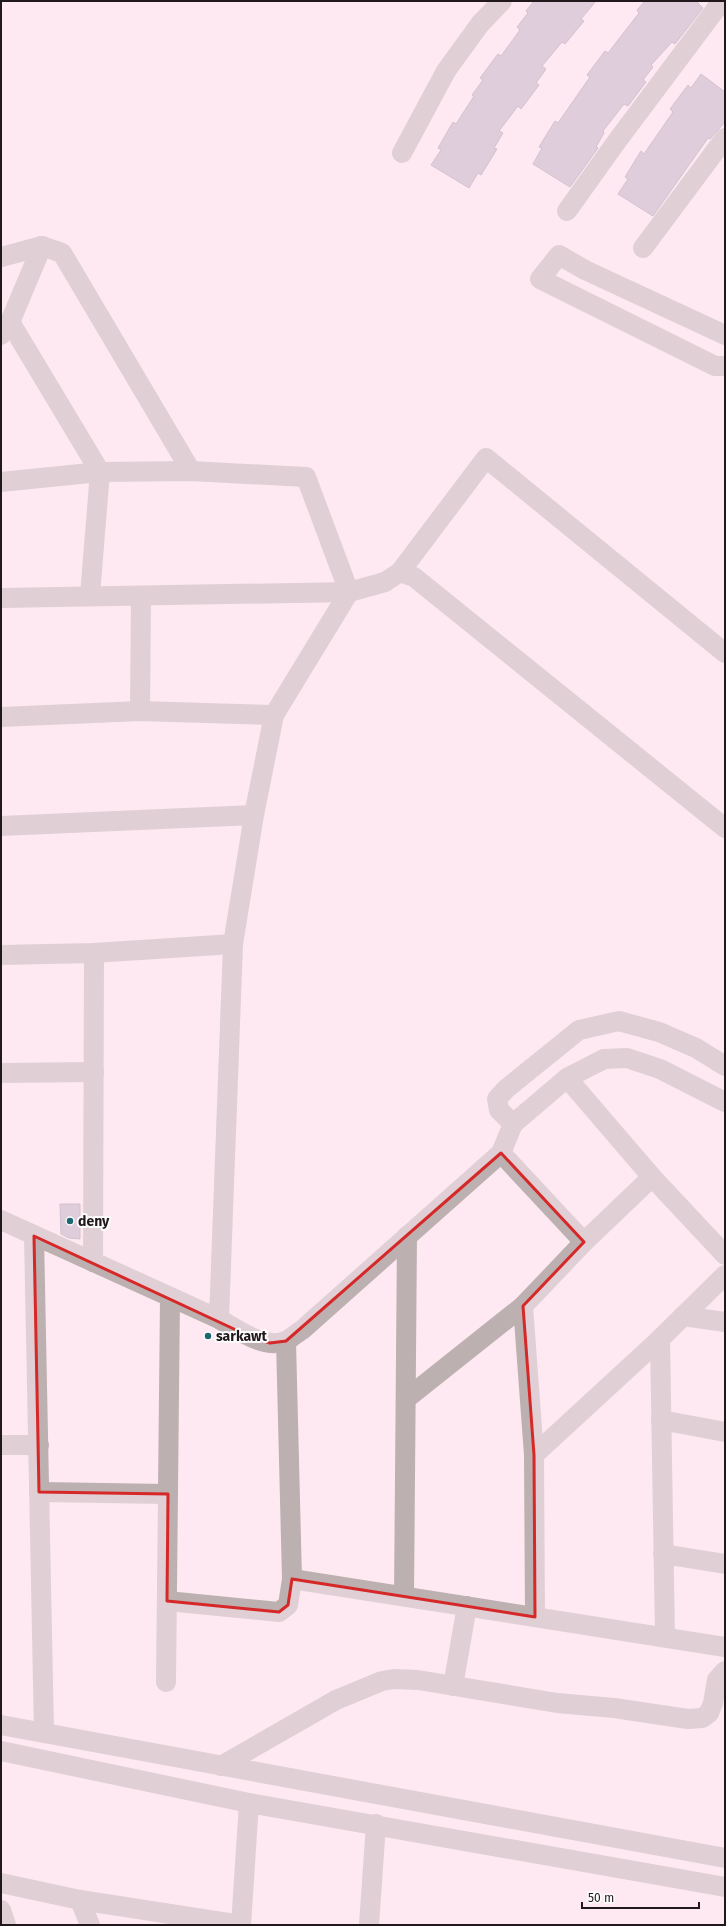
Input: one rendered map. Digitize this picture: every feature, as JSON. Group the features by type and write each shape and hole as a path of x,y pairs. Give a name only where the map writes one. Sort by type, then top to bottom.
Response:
{"street":[{"path":"402,153 446,71 480,24 502,1"},
{"path":"567,211 617,141 722,1"},
{"path":"644,248 725,138"},
{"path":"1,257 42,246 62,253 191,471"},
{"path":"42,246 5,328 100,472 90,595"},
{"path":"725,335 585,270 559,255 540,279 714,366 725,366"},
{"path":"1,598 90,595 141,596 348,592 385,582 400,572 486,458 725,653"},
{"path":"1,482 100,472 191,471 306,477 348,592"},
{"path":"400,572 414,577 721,820"},
{"path":"219,1320 233,944 254,815 274,715 348,592"},
{"path":"140,711 141,596"},
{"path":"1,717 140,711 274,715"},
{"path":"1,826 254,815"},
{"path":"1,955 94,953 233,944"},
{"path":"94,953 94,1262"},
{"path":"513,1124 499,1110 497,1099 506,1089 579,1030 619,1021 659,1032 696,1048 725,1066"},
{"path":"1,1220 94,1262 170,1299 219,1320 249,1336 270,1343 286,1341 302,1330 501,1153 513,1124 567,1078 604,1060 627,1058 660,1069 725,1102"},
{"path":"1,1073 94,1072"},
{"path":"567,1078 652,1177 725,1255"},
{"path":"501,1153 584,1242"},
{"path":"406,1399 523,1306 584,1242 652,1177"},
{"path":"34,1236 44,1733"},
{"path":"404,1596 408,1236"},
{"path":"534,1455 660,1339 725,1275"},
{"path":"166,1682 170,1299"},
{"path":"523,1306 534,1455 535,1617"},
{"path":"683,1316 725,1322"},
{"path":"660,1339 665,1637"},
{"path":"167,1601 279,1612 288,1605 292,1579 286,1341"},
{"path":"661,1420 725,1432"},
{"path":"1,1445 38,1445"},
{"path":"39,1492 168,1494"},
{"path":"663,1554 725,1564"},
{"path":"292,1579 725,1647"},
{"path":"453,1686 467,1606"},
{"path":"221,1766 336,1700 371,1684 394,1679 406,1678 557,1703 614,1708 688,1719 702,1718 709,1712 713,1703 717,1680 725,1671"},
{"path":"1,1725 221,1766 369,1791 537,1824 725,1858"},
{"path":"1,1751 249,1803 376,1824 725,1887"},
{"path":"1,1883 80,1900 241,1925 249,1803"},
{"path":"368,1925 376,1824"},
{"path":"534,1852 537,1824"},
{"path":"80,1900 90,1925"},
{"path":"1,1910 6,1925"}],"highlighted area":[{"path":"501,1153 584,1242 523,1306 534,1455 535,1617 292,1579 288,1605 279,1612 167,1601 168,1494 39,1492 34,1236 249,1336 270,1343 286,1341"}],"building":[{"path":"534,1 596,1 581,19 584,21 565,44 562,42 542,66 546,69 536,83 539,85 521,109 518,106 499,131 503,133 494,148 497,149 481,175 478,173 469,188 431,165 441,150 438,148 453,122 456,124 474,96 472,95 483,80 480,78 498,54 501,56 520,30 517,27 528,13 526,11"},
{"path":"645,1 696,1 703,8 675,44 672,42 651,65 653,67 643,80 646,82 628,106 624,104 603,131 604,133 596,147 598,148 570,187 533,164 542,148 539,147 555,121 558,123 590,77 587,75 605,51 608,53 639,13 637,10"},
{"path":"701,74 725,92 725,122 710,139 708,138 653,216 618,194 628,179 625,177 641,151 644,154 673,112 670,109 688,85 691,88"},
{"name":"deny","path":"60,1204 80,1204 80,1239 69,1238 61,1234"}],"place":[{"name":"deny","path":"70,1221"},
{"name":"sarkawt","path":"208,1336"}]}
